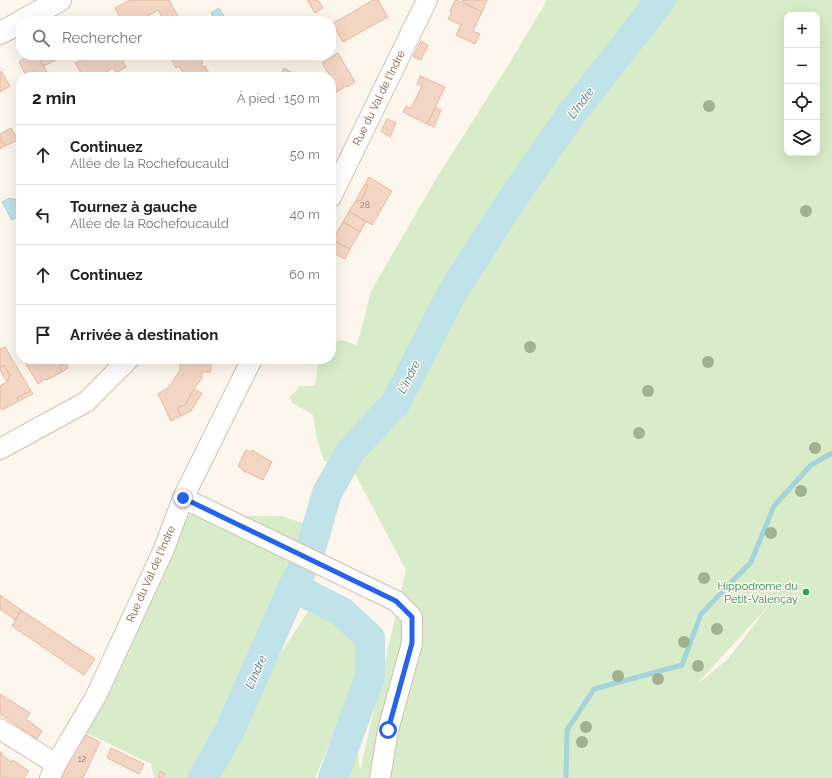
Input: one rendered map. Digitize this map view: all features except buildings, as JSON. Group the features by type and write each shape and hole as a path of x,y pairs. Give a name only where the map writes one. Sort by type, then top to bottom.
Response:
{"street":[{"path":"31,16 60,0"},
{"name":"Rue du Val de l'Indre","path":"336,187 427,0"},
{"path":"0,33 16,24"},
{"path":"0,449 86,402 124,364"},
{"name":"Rue du Val de l'Indre","path":"0,729 53,771 96,696 164,549 183,498 250,364"},
{"path":"183,498 396,601 412,617 412,643 388,730 380,778"}],"green space":[{"path":"547,0 832,0 832,778 343,778 358,753 360,771 406,570 344,453 338,463 324,461 316,435 313,415 292,403 290,397 300,386 315,386 318,364 336,364 336,342 341,340 357,345 371,291 439,174 509,64","holes":["771,603 728,659 695,686"]},
{"path":"196,511 247,516 281,516 302,523 312,535 291,574 268,631 192,778 154,778 151,764 87,733 183,519"},
{"path":"312,605 347,630 360,644 361,667 315,778 216,778 276,661"}],"water":[{"path":"219,8 224,16 212,16 211,13"},
{"path":"10,198 15,199 16,218 12,220 2,202"}],"waterway":[{"name":"L'Indre","path":"203,778 230,730 293,587 306,562 327,493 351,450 395,404 452,293 513,198 572,113 661,0"},
{"path":"566,778 567,730 594,689 682,665 701,614 751,562 774,506 811,465 832,453"},
{"path":"293,587 342,612 370,638 370,676 333,778"}],"place":[{"name":"Hippodrome du Petit-Valençay","path":"806,592"}],"route":[{"path":"183,498 396,601 412,617 412,643 388,730"}]}
